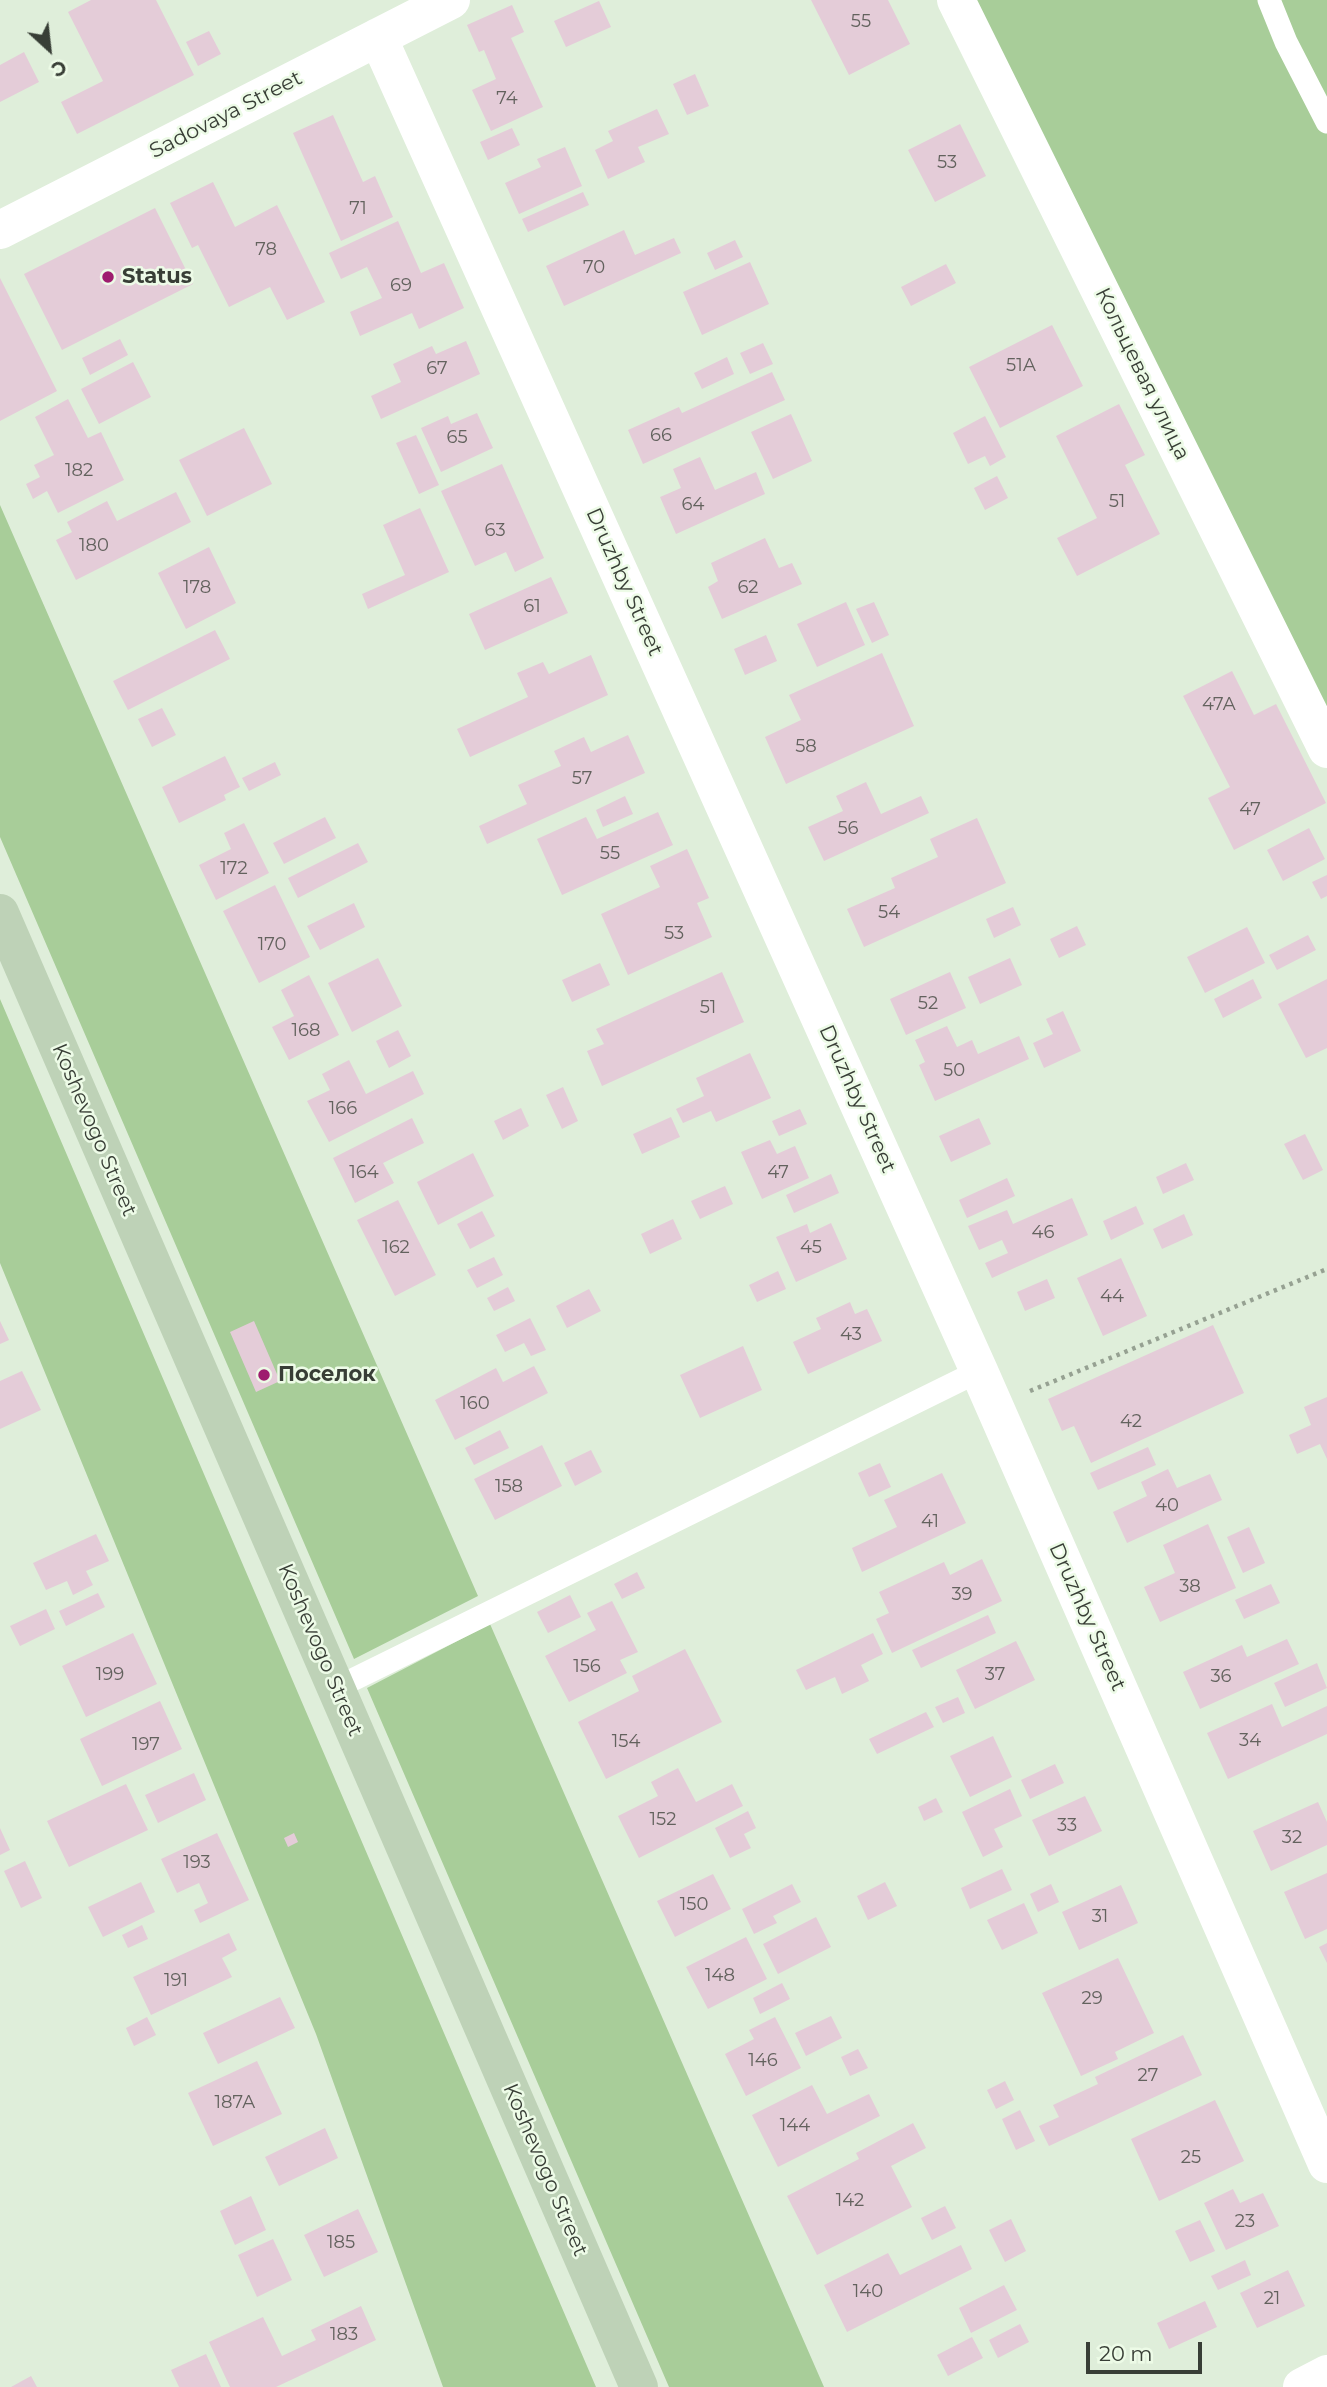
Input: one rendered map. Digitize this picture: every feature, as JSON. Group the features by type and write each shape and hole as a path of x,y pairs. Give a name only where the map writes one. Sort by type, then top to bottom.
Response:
{"street":[{"name":"Sadovaya Street","path":"0,230 451,0"},
{"name":"Кольцевая улица","path":"956,0 1327,749"},
{"name":"Druzhby Street","path":"379,37 979,1371 1327,2164"},
{"name":"Koshevogo Street","path":"0,914 639,2387"},
{"path":"1302,2387 1327,2374"}],"lane":[{"path":"1269,0 1286,42 1327,122"},
{"path":"336,1688 979,1371"}],"path":[{"path":"994,1406 1327,1269"}],"green space":[{"path":"974,0 1327,0 1327,710"},
{"path":"0,505 478,1596 354,1659 0,837"},
{"path":"0,999 596,2387 443,2387 316,2034 0,1263"},
{"path":"490,1624 824,2387 669,2387 367,1688"}],"building":[{"path":"91,0 156,0 194,75 77,134 61,102 103,81 68,12"},
{"path":"811,0 888,0 910,44 849,75"},
{"path":"599,1 611,27 566,47 554,21"},
{"path":"512,5 524,32 511,38 543,107 491,131 472,90 496,79 484,50 479,52 467,25"},
{"path":"209,31 221,54 198,66 186,42"},
{"path":"24,52 39,82 0,102 0,65"},
{"path":"695,74 709,106 687,115 673,84"},
{"path":"657,109 669,134 638,147 645,162 608,179 595,150 613,141 608,131"},
{"path":"333,115 363,182 375,176 393,217 341,241 293,133"},
{"path":"960,124 986,176 935,202 908,150"},
{"path":"512,128 520,145 488,160 480,142"},
{"path":"565,147 582,186 519,214 505,183 541,167 537,159"},
{"path":"213,182 235,227 277,205 325,302 287,320 270,287 229,307 198,245 192,248 170,203"},
{"path":"583,192 589,205 528,232 522,219"},
{"path":"155,208 193,284 62,350 24,274"},
{"path":"398,221 421,273 444,263 464,308 419,329 412,313 360,336 350,312 382,298 367,267 341,279 329,253"},
{"path":"624,230 635,255 674,238 681,253 564,306 546,266"},
{"path":"735,240 743,257 715,270 707,253"},
{"path":"750,262 769,304 702,335 683,292"},
{"path":"946,264 956,283 911,306 901,287"},
{"path":"0,278 57,391 0,421"},
{"path":"1052,325 1083,386 1000,428 969,367"},
{"path":"120,339 128,355 90,375 82,358"},
{"path":"466,341 480,374 381,419 371,396 401,382 393,364 432,346 436,354"},
{"path":"763,343 773,364 750,374 740,353"},
{"path":"727,357 734,374 702,389 694,373"},
{"path":"133,362 151,397 99,424 81,389"},
{"path":"772,372 785,400 643,464 628,430 679,407 682,413"},
{"path":"68,399 88,438 101,432 124,480 58,513 47,491 33,499 26,484 40,477 34,465 54,455 35,417"},
{"path":"1119,404 1145,455 1125,465 1160,534 1077,576 1057,538 1097,518 1056,436"},
{"path":"477,413 493,448 441,472 421,428 448,416 451,424"},
{"path":"791,414 812,461 773,479 751,432"},
{"path":"985,416 1006,457 990,466 985,456 968,464 953,433"},
{"path":"244,428 272,484 207,516 179,460"},
{"path":"416,435 439,485 419,494 396,443"},
{"path":"700,457 715,490 756,472 765,494 676,534 660,497 681,488 673,469"},
{"path":"502,464 544,558 515,572 506,552 475,566 441,491"},
{"path":"997,476 1008,498 985,510 974,488"},
{"path":"176,492 191,522 76,580 56,540 72,532 67,522 107,501 117,521"},
{"path":"420,508 449,572 368,609 362,594 405,575 383,525"},
{"path":"765,538 779,568 792,563 802,584 722,619 708,587 718,581 711,563"},
{"path":"209,547 236,603 186,629 158,573"},
{"path":"551,577 568,613 485,650 469,614"},
{"path":"846,602 865,645 817,667 797,624"},
{"path":"874,602 889,635 872,643 856,609"},
{"path":"215,630 230,659 128,710 113,681"},
{"path":"766,635 777,661 745,675 734,649"},
{"path":"882,653 914,726 786,784 765,737 801,720 789,695"},
{"path":"591,655 608,695 470,757 457,729 528,697 517,673 543,662 549,674"},
{"path":"1232,671 1254,715 1276,704 1326,803 1234,850 1208,798 1230,787 1183,696"},
{"path":"162,708 176,735 152,747 138,719"},
{"path":"628,735 645,773 487,844 479,826 527,804 518,785 561,766 554,751 584,737 591,752"},
{"path":"225,756 240,787 224,795 226,800 179,823 162,787"},
{"path":"275,762 281,775 249,791 242,778"},
{"path":"866,782 881,814 921,796 929,813 824,861 808,827 843,811 836,796"},
{"path":"625,796 633,814 603,827 596,810"},
{"path":"658,812 673,845 562,895 537,839 586,817 597,839"},
{"path":"325,817 336,838 284,864 273,843"},
{"path":"977,818 1006,883 864,947 847,909 895,888 891,878 938,857 930,839"},
{"path":"244,823 269,873 216,900 199,865 231,849 224,833"},
{"path":"1309,828 1325,859 1283,881 1267,850"},
{"path":"358,843 368,862 298,898 288,878"},
{"path":"687,849 709,898 697,903 712,937 628,975 601,914 660,887 650,866"},
{"path":"1327,875 1327,896 1321,899 1312,882"},
{"path":"275,885 310,957 259,983 223,911"},
{"path":"354,903 365,927 320,950 307,926"},
{"path":"1013,907 1021,925 994,938 986,919"},
{"path":"1077,926 1086,945 1059,958 1050,939"},
{"path":"1247,927 1265,963 1205,993 1187,957"},
{"path":"1308,935 1316,950 1277,970 1269,955"},
{"path":"378,958 402,1006 352,1032 328,983"},
{"path":"1010,958 1022,985 980,1004 968,977"},
{"path":"600,963 610,985 572,1002 562,980"},
{"path":"722,972 744,1022 602,1086 587,1051 604,1044 596,1029"},
{"path":"950,972 966,1008 906,1035 890,999"},
{"path":"309,975 339,1035 289,1060 272,1027 294,1016 281,990"},
{"path":"1253,979 1262,998 1223,1018 1214,999"},
{"path":"1327,979 1327,1048 1306,1058 1278,1004"},
{"path":"1063,1011 1081,1051 1044,1068 1033,1043 1053,1034 1046,1019"},
{"path":"947,1026 957,1047 972,1040 978,1054 1019,1036 1029,1059 935,1101 919,1065 925,1062 915,1040"},
{"path":"398,1030 411,1056 389,1068 376,1041"},
{"path":"750,1053 771,1098 716,1122 711,1111 683,1123 676,1109 704,1096 696,1078"},
{"path":"349,1060 366,1094 413,1071 424,1094 329,1142 307,1101 330,1090 322,1074"},
{"path":"563,1087 578,1121 562,1129 546,1095"},
{"path":"521,1108 529,1126 503,1140 494,1121"},
{"path":"800,1109 807,1124 779,1136 772,1121"},
{"path":"671,1117 680,1137 642,1154 633,1134"},
{"path":"412,1118 424,1143 383,1163 394,1183 355,1203 333,1158"},
{"path":"979,1118 991,1144 951,1162 939,1136"},
{"path":"1305,1134 1323,1170 1303,1180 1284,1144"},
{"path":"770,1140 777,1154 795,1146 809,1178 762,1199 741,1152"},
{"path":"473,1153 494,1196 438,1225 417,1182"},
{"path":"1186,1163 1194,1180 1163,1194 1156,1177"},
{"path":"831,1174 839,1193 794,1213 786,1195"},
{"path":"1007,1178 1015,1196 967,1218 959,1200"},
{"path":"725,1186 733,1204 700,1219 691,1201"},
{"path":"1072,1198 1088,1235 992,1278 985,1263 1008,1253 1002,1240 979,1250 968,1226 1007,1210 1013,1224"},
{"path":"398,1200 436,1275 395,1296 357,1220"},
{"path":"1136,1206 1144,1224 1111,1240 1103,1221"},
{"path":"482,1211 495,1236 470,1249 457,1224"},
{"path":"1184,1214 1193,1235 1162,1249 1153,1229"},
{"path":"673,1219 682,1239 650,1254 641,1234"},
{"path":"831,1223 847,1259 796,1282 776,1237 807,1224 810,1233"},
{"path":"494,1257 503,1275 477,1288 467,1270"},
{"path":"1121,1258 1147,1316 1103,1336 1077,1278"},
{"path":"778,1271 786,1289 757,1302 749,1285"},
{"path":"1047,1279 1055,1298 1025,1311 1017,1292"},
{"path":"508,1287 515,1301 494,1311 487,1298"},
{"path":"589,1289 601,1311 567,1328 556,1306"},
{"path":"850,1302 855,1314 867,1309 882,1341 808,1374 793,1342 821,1329 816,1318"},
{"path":"530,1318 546,1350 531,1356 524,1343 505,1352 496,1335"},
{"path":"0,1321 9,1340 0,1344"},
{"path":"254,1321 280,1381 256,1392 230,1332"},
{"path":"1213,1325 1244,1393 1091,1463 1074,1426 1062,1431 1048,1399"},
{"path":"743,1346 762,1390 700,1418 680,1375"},
{"path":"534,1366 548,1393 455,1440 435,1400 496,1368 503,1382"},
{"path":"22,1371 41,1410 0,1429 0,1381"},
{"path":"1327,1397 1327,1459 1320,1444 1297,1454 1289,1435 1311,1425 1304,1407"},
{"path":"500,1430 509,1448 474,1465 465,1448"},
{"path":"542,1445 562,1486 495,1520 474,1479"},
{"path":"1148,1447 1156,1465 1098,1490 1090,1473"},
{"path":"591,1450 602,1472 575,1486 564,1463"},
{"path":"880,1463 891,1487 869,1497 858,1473"},
{"path":"1168,1469 1177,1488 1210,1474 1222,1500 1127,1543 1113,1512 1147,1496 1141,1482"},
{"path":"942,1473 966,1523 862,1572 852,1548 897,1527 884,1500"},
{"path":"1208,1524 1236,1588 1160,1622 1144,1587 1175,1573 1163,1545"},
{"path":"1249,1527 1265,1563 1243,1573 1227,1537"},
{"path":"96,1534 109,1561 86,1571 93,1585 73,1595 67,1581 46,1590 33,1563"},
{"path":"982,1559 1002,1601 892,1653 876,1619 889,1613 879,1592 944,1562 950,1575"},
{"path":"637,1572 645,1588 622,1599 614,1584"},
{"path":"1271,1584 1280,1603 1244,1619 1235,1600"},
{"path":"98,1593 105,1607 66,1626 59,1611"},
{"path":"570,1595 581,1617 548,1633 537,1612"},
{"path":"612,1601 638,1652 620,1660 627,1673 569,1702 545,1656 596,1630 587,1613"},
{"path":"46,1609 55,1629 20,1646 10,1626"},
{"path":"988,1615 996,1633 921,1668 912,1650"},
{"path":"133,1633 157,1684 86,1717 62,1666"},
{"path":"873,1633 883,1654 861,1665 869,1681 842,1694 835,1677 806,1690 796,1670"},
{"path":"1287,1639 1299,1664 1200,1709 1183,1672 1242,1645 1247,1657"},
{"path":"1016,1641 1035,1680 975,1709 956,1670"},
{"path":"685,1649 722,1722 606,1779 578,1722 639,1691 632,1676"},
{"path":"1317,1663 1327,1688 1285,1707 1274,1683"},
{"path":"958,1697 965,1713 943,1723 935,1707"},
{"path":"160,1701 182,1749 102,1786 80,1739"},
{"path":"1272,1704 1282,1727 1327,1706 1327,1734 1228,1779 1207,1733"},
{"path":"926,1712 934,1727 877,1754 869,1739"},
{"path":"993,1736 1012,1777 970,1797 950,1756"},
{"path":"1055,1764 1064,1783 1030,1799 1021,1780"},
{"path":"678,1768 696,1802 732,1784 743,1806 639,1858 618,1816 658,1796 651,1782"},
{"path":"194,1773 206,1800 158,1823 145,1795"},
{"path":"126,1784 148,1830 69,1867 47,1821"},
{"path":"1010,1789 1022,1816 994,1829 1003,1847 983,1857 962,1812"},
{"path":"1085,1796 1102,1831 1049,1856 1032,1820"},
{"path":"936,1798 943,1812 924,1821 918,1807"},
{"path":"1318,1802 1327,1822 1327,1845 1271,1871 1253,1831"},
{"path":"748,1811 756,1828 744,1834 751,1848 730,1858 715,1828"},
{"path":"0,1828 10,1850 0,1855"},
{"path":"217,1833 249,1900 200,1923 194,1910 208,1903 199,1883 177,1893 161,1859"},
{"path":"294,1833 298,1842 288,1847 284,1838"},
{"path":"25,1861 42,1898 21,1908 4,1871"},
{"path":"1002,1869 1012,1890 970,1909 961,1888"},
{"path":"1327,1873 1327,1929 1305,1939 1284,1892"},
{"path":"713,1874 731,1909 675,1937 657,1901"},
{"path":"141,1882 155,1912 103,1937 88,1907"},
{"path":"885,1882 897,1906 868,1920 857,1896"},
{"path":"792,1884 801,1902 773,1916 777,1923 754,1934 742,1909"},
{"path":"1051,1884 1059,1902 1038,1912 1030,1894"},
{"path":"1121,1885 1138,1923 1079,1950 1062,1912"},
{"path":"1024,1903 1038,1933 1002,1950 987,1920"},
{"path":"816,1917 831,1947 778,1974 763,1944"},
{"path":"142,1925 148,1939 128,1948 122,1935"},
{"path":"229,1933 237,1950 222,1958 232,1977 151,2015 133,1977"},
{"path":"746,1937 767,1979 708,2009 686,1967"},
{"path":"1327,1943 1327,1963 1319,1947"},
{"path":"1118,1958 1154,2033 1115,2052 1118,2059 1081,2076 1042,1993"},
{"path":"782,1983 790,1999 760,2014 753,1998"},
{"path":"280,1997 295,2028 218,2064 203,2033"},
{"path":"831,2016 842,2038 806,2056 795,2033"},
{"path":"147,2017 156,2035 134,2046 126,2028"},
{"path":"775,2017 801,2068 746,2096 725,2054 754,2039 749,2030"},
{"path":"1183,2035 1202,2075 1049,2146 1039,2126 1059,2117 1053,2105 1098,2084 1095,2077"},
{"path":"858,2049 868,2068 850,2076 841,2057"},
{"path":"257,2061 282,2114 213,2146 188,2093"},
{"path":"1005,2081 1014,2100 996,2109 987,2090"},
{"path":"812,2085 827,2114 869,2094 880,2116 778,2167 752,2115"},
{"path":"1215,2100 1244,2161 1159,2201 1131,2139"},
{"path":"1020,2110 1035,2141 1016,2150 1002,2119"},
{"path":"913,2123 926,2148 891,2166 912,2207 817,2255 787,2196 859,2159 856,2153"},
{"path":"325,2128 338,2158 279,2186 265,2157"},
{"path":"1233,2189 1240,2203 1263,2193 1279,2226 1226,2250 1204,2203"},
{"path":"251,2196 266,2230 235,2245 220,2211"},
{"path":"945,2206 956,2228 932,2240 921,2218"},
{"path":"358,2209 378,2252 324,2277 304,2235"},
{"path":"1011,2219 1026,2251 1005,2262 989,2230"},
{"path":"1200,2220 1215,2251 1190,2262 1175,2231"},
{"path":"273,2239 292,2280 257,2297 238,2255"},
{"path":"961,2245 972,2269 847,2332 824,2285 888,2253 900,2275"},
{"path":"1245,2260 1251,2275 1218,2290 1211,2276"},
{"path":"1288,2270 1305,2306 1257,2328 1240,2293"},
{"path":"1004,2285 1017,2310 971,2333 959,2308"},
{"path":"1205,2301 1217,2327 1169,2349 1157,2323"},
{"path":"361,2306 376,2340 276,2387 230,2387 209,2342 263,2317 282,2356 316,2340 311,2330"},
{"path":"1020,2324 1029,2342 998,2358 989,2340"},
{"path":"972,2337 983,2358 948,2376 937,2355"},
{"path":"206,2354 221,2387 179,2387 171,2370"},
{"path":"31,2376 37,2387 11,2387"}],"place":[{"name":"Status","path":"108,277"},
{"name":"Поселок","path":"264,1375"}]}
